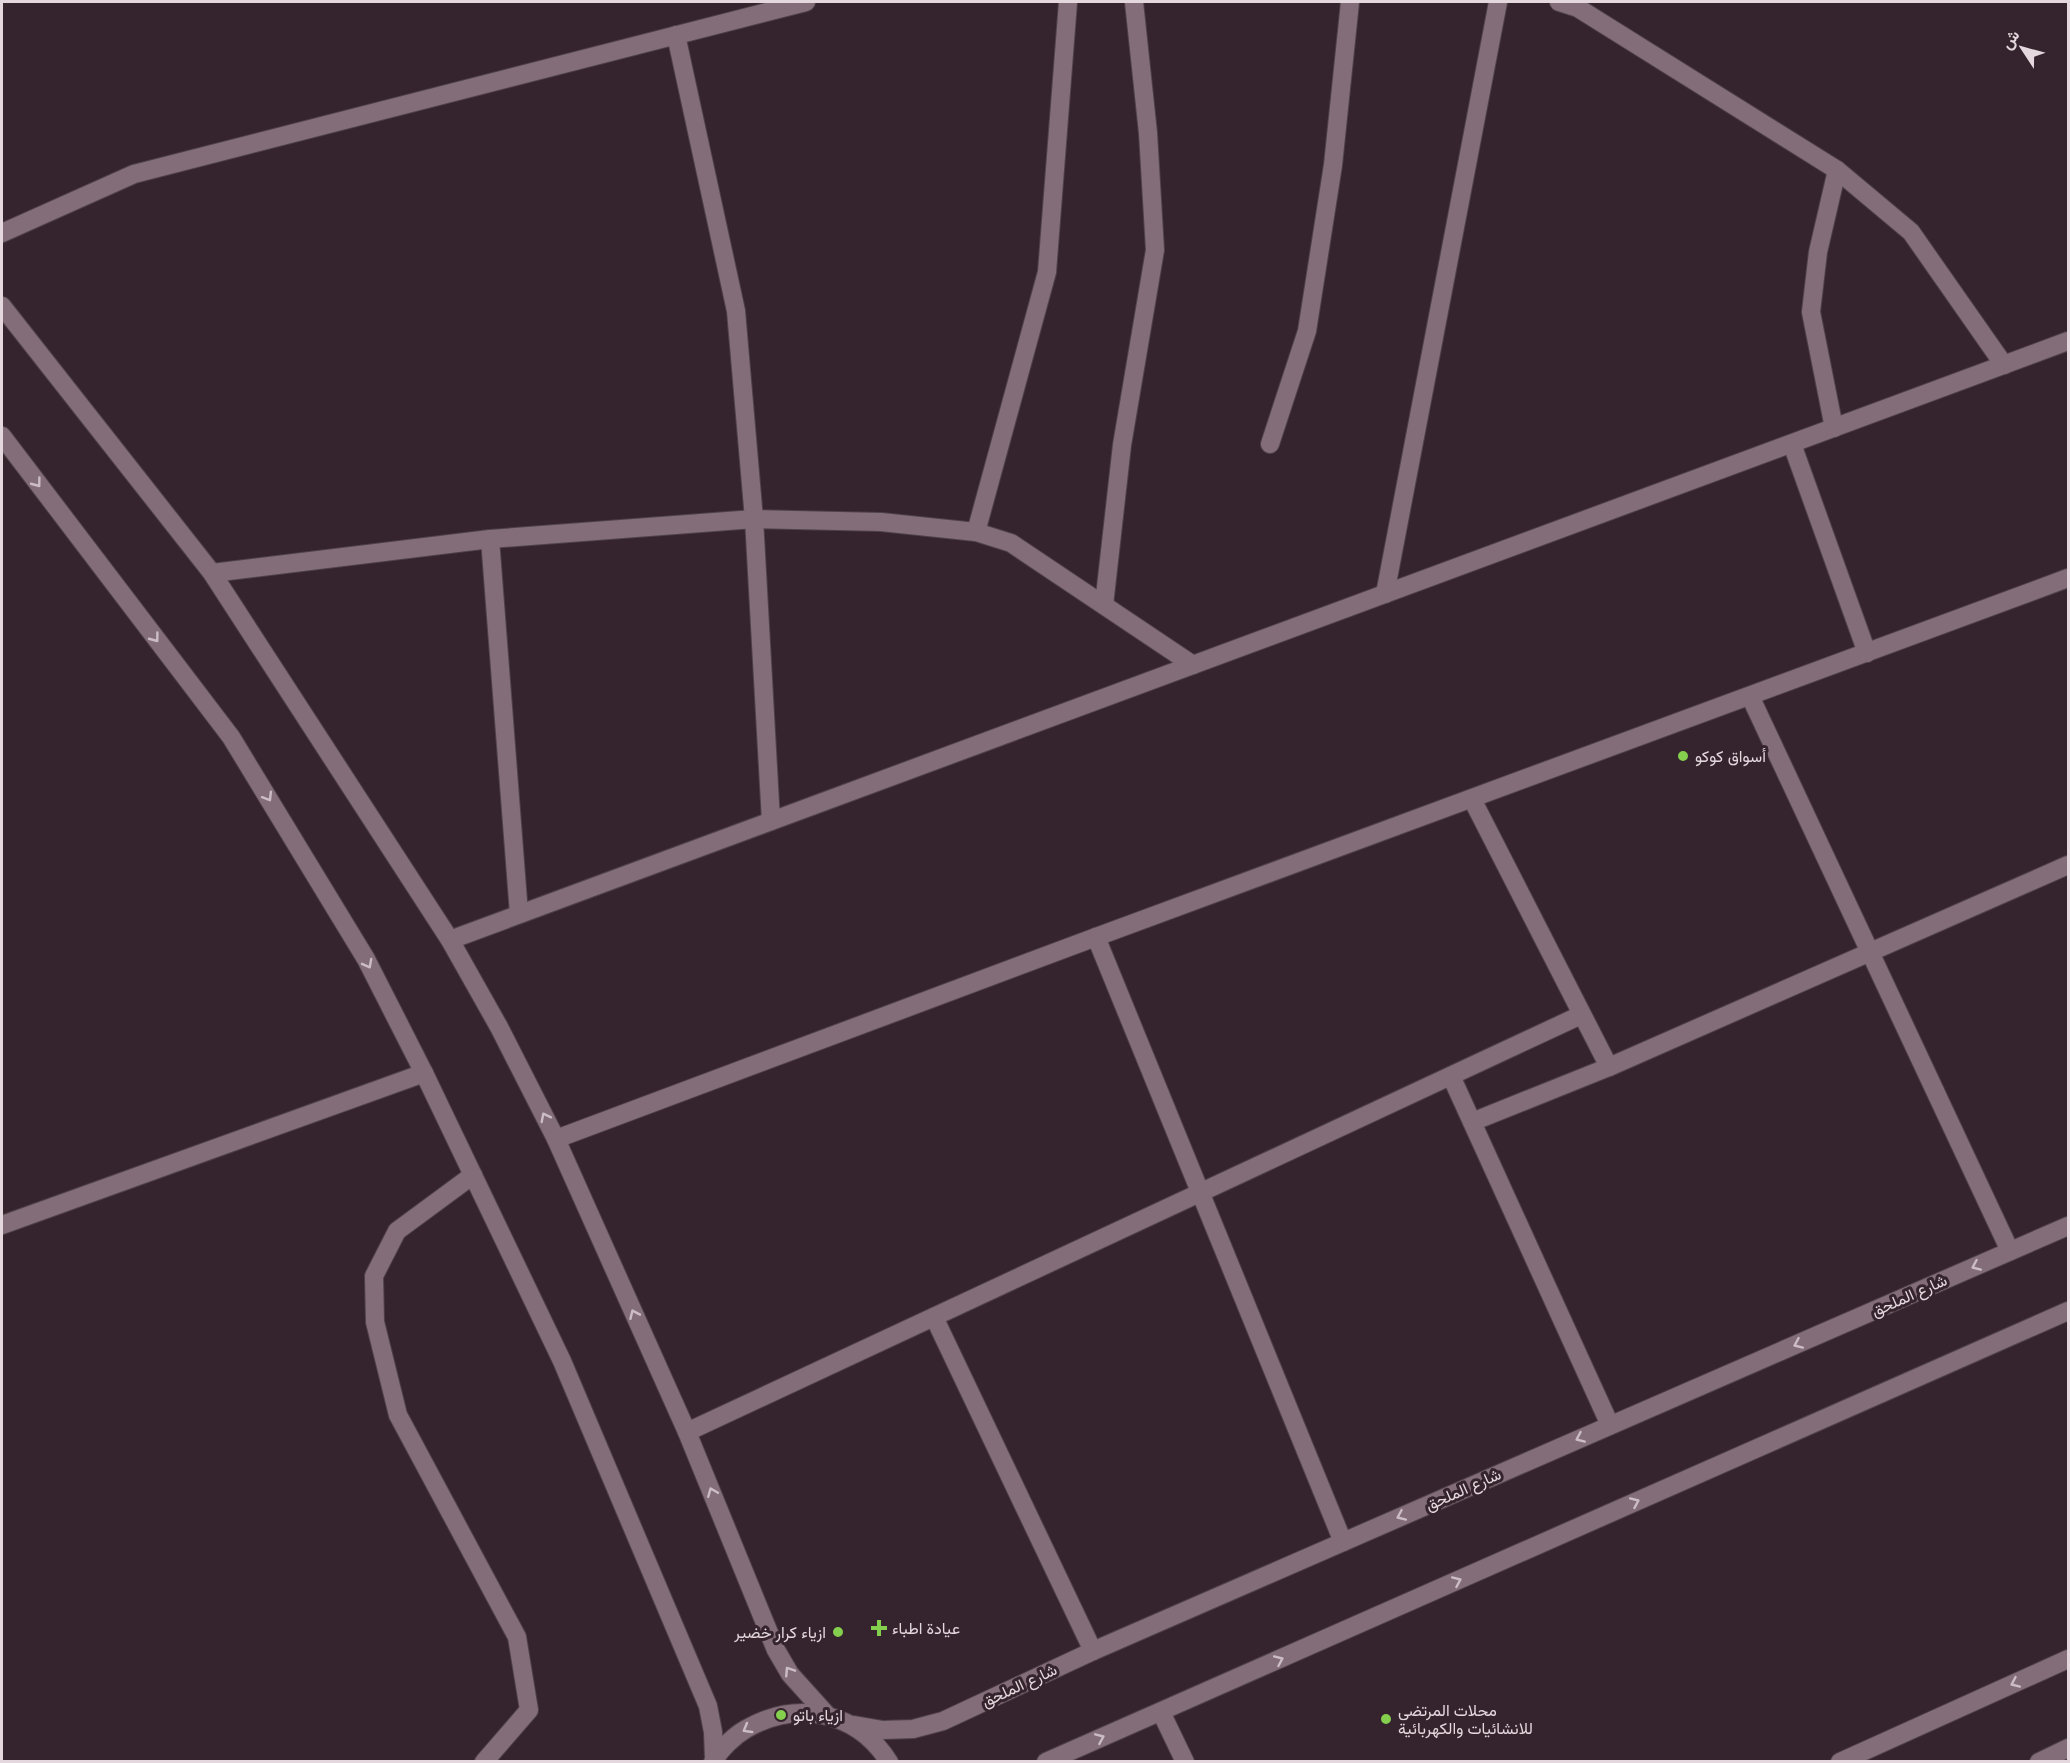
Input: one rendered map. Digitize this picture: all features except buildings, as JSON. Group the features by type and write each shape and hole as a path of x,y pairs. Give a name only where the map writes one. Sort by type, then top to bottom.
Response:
{"street":[{"path":"2,233 134,174 806,2"},
{"path":"976,532 1047,272 1068,2"},
{"path":"1104,605 1122,446 1155,250 1148,133 1134,2"},
{"path":"1270,444 1307,331 1333,165 1350,2"},
{"path":"1385,594 1498,2"},
{"path":"1559,2 1578,8 1837,170 1911,232 2004,365"},
{"path":"676,35 736,311 754,519 771,821"},
{"path":"1834,428 1811,312 1818,252 1837,170"},
{"path":"2,306 212,573 450,940 499,1028 556,1139 687,1432 776,1650 790,1674 827,1715"},
{"path":"450,940 2068,341"},
{"path":"2,436 231,737 366,959 424,1073 562,1361 708,1706 713,1732 714,1760"},
{"path":"1792,444 1867,653"},
{"path":"212,573 490,539 754,519 881,522 976,532 1011,543 1193,665"},
{"path":"490,539 519,914"},
{"path":"556,1139 1096,937 2068,579"},
{"path":"1750,696 2010,1251"},
{"path":"1472,799 1609,1067"},
{"path":"1472,1122 1609,1067 2068,866"},
{"path":"1096,937 1343,1542"},
{"path":"687,1432 1581,1015"},
{"path":"2,1225 424,1073"},
{"path":"1451,1076 1610,1425"},
{"path":"473,1174 398,1231 374,1276 374,1288 375,1322 398,1415 517,1637 529,1710 484,1761"},
{"name":"شارع الملحق","path":"854,1725 884,1730 914,1729 943,1721 1093,1651 2068,1226"},
{"path":"934,1317 1093,1651"},
{"path":"1046,1761 2066,1317"},
{"path":"1840,1761 2068,1659"},
{"path":"714,1760 736,1735 764,1719 795,1712 827,1715 854,1725 879,1746 889,1761"},
{"path":"1161,1712 1185,1761"},
{"path":"2038,1761 2068,1748"}],"place":[{"name":"أسواق كوكو","path":"1683,756"},
{"name":"عيادة اطباء","path":"879,1628"},
{"name":"ازياء كرار خضير","path":"838,1632"},
{"name":"ازياء باتو","path":"781,1715"},
{"name":"محلات المرتضى للانشائيات والكهربائية","path":"1386,1719"}]}
